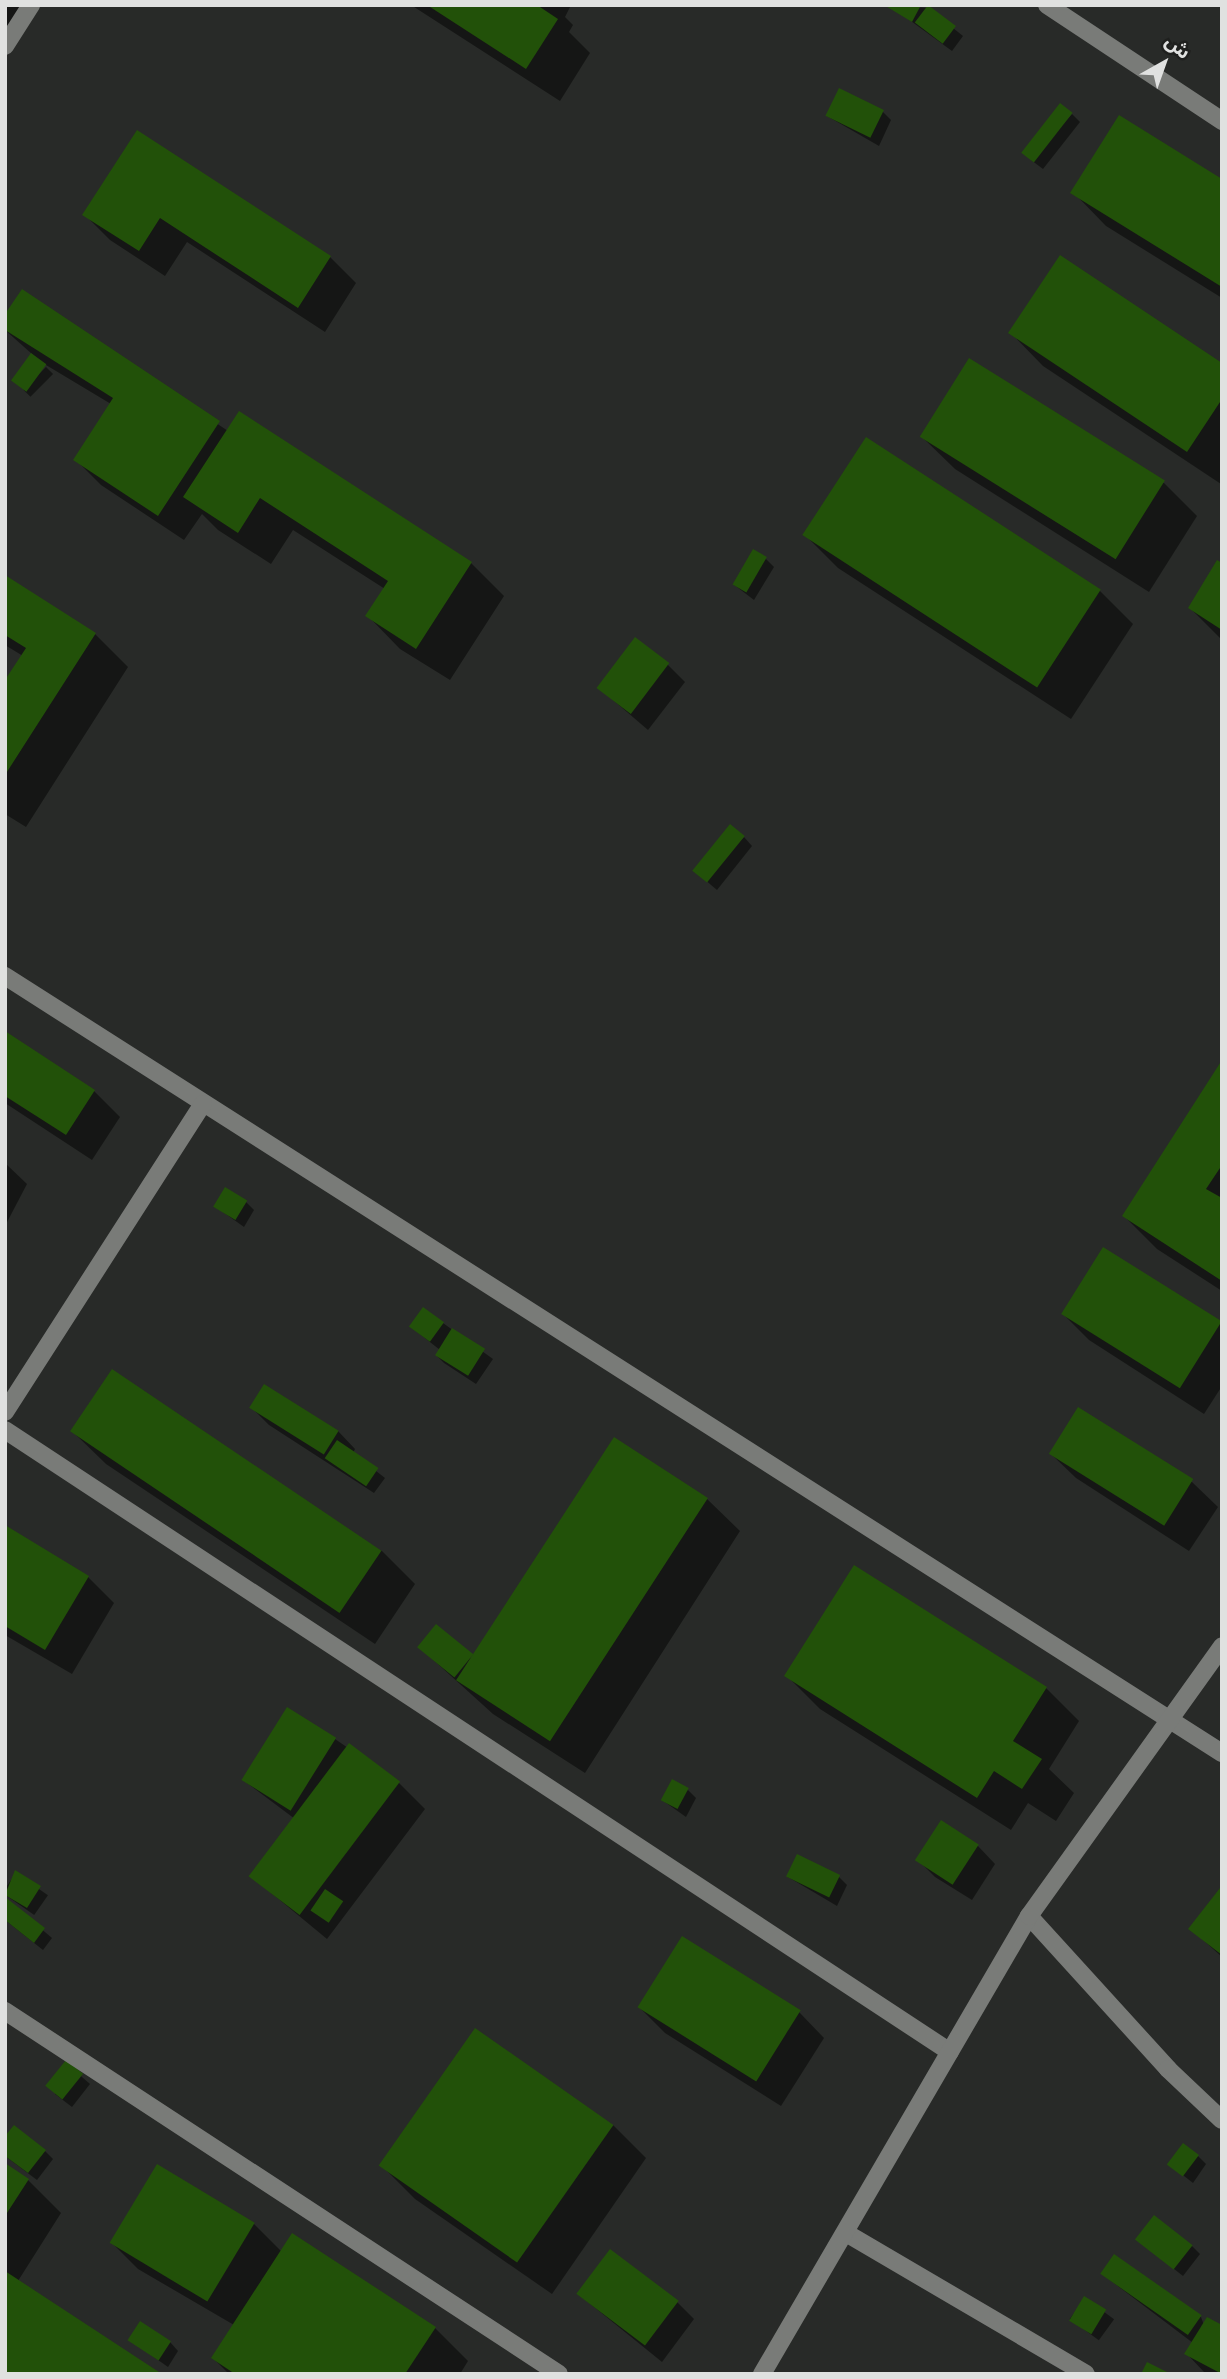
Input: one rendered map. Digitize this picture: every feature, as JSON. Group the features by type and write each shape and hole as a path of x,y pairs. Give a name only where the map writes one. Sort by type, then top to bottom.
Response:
{"street":[{"path":"5,46 31,5"},
{"path":"1047,5 1222,121"},
{"path":"5,976 1222,1753"},
{"path":"5,1412 203,1104"},
{"path":"5,1430 950,2052"},
{"path":"762,2374 1028,1916 1171,1721 1222,1646"},
{"path":"1028,1916 1168,2069 1222,2120"},
{"path":"5,2011 559,2374"},
{"path":"846,2233 1086,2374"}],"building":[{"path":"427,5 537,5 558,19 526,69"},
{"path":"884,5 921,5 912,22"},
{"path":"928,5 956,26 943,44 915,23"},
{"path":"839,88 884,110 870,138 825,116"},
{"path":"1060,103 1073,113 1034,162 1021,153"},
{"path":"1119,115 1222,179 1222,287 1070,193"},
{"path":"137,130 331,256 298,308 160,218 139,251 82,215"},
{"path":"1060,255 1222,363 1222,399 1187,452 1008,333"},
{"path":"22,289 220,421 158,516 73,460 113,398 5,330 5,314"},
{"path":"31,353 46,364 26,392 11,381"},
{"path":"969,358 1165,480 1116,559 920,437"},
{"path":"239,411 472,562 416,649 365,616 388,581 260,498 238,533 183,497"},
{"path":"866,437 1101,589 1037,688 802,535"},
{"path":"753,549 767,557 746,593 732,585"},
{"path":"1217,560 1222,563 1222,630 1188,608"},
{"path":"5,575 96,633 5,775 5,680 26,648 5,635"},
{"path":"635,637 669,663 631,714 596,688"},
{"path":"730,824 745,836 707,883 692,871"},
{"path":"5,1031 95,1090 66,1135 5,1096"},
{"path":"1222,1060 1222,1165 1206,1189 1222,1198 1222,1281 1122,1216"},
{"path":"225,1187 247,1200 235,1220 213,1207"},
{"path":"1103,1247 1222,1321 1180,1388 1061,1314"},
{"path":"423,1307 444,1322 430,1342 409,1326"},
{"path":"452,1328 485,1349 468,1376 435,1355"},
{"path":"112,1369 381,1551 339,1613 70,1431"},
{"path":"264,1384 339,1431 324,1454 249,1408"},
{"path":"1078,1407 1193,1479 1164,1526 1049,1454"},
{"path":"614,1437 708,1498 550,1741 456,1680"},
{"path":"337,1440 378,1468 366,1486 325,1458"},
{"path":"5,1525 89,1576 45,1650 5,1626"},
{"path":"854,1565 1047,1687 1013,1741 1042,1759 1022,1789 994,1771 977,1798 784,1676"},
{"path":"436,1624 473,1654 454,1678 417,1647"},
{"path":"287,1707 336,1738 291,1811 241,1780"},
{"path":"349,1743 400,1782 300,1915 248,1876"},
{"path":"672,1779 689,1788 678,1809 661,1800"},
{"path":"941,1820 979,1845 953,1885 915,1860"},
{"path":"797,1854 840,1875 829,1898 786,1876"},
{"path":"15,1870 41,1886 27,1908 5,1895"},
{"path":"1220,1888 1222,1890 1222,1955 1188,1929"},
{"path":"325,1889 343,1901 329,1923 310,1911"},
{"path":"5,1897 45,1928 34,1943 5,1920"},
{"path":"682,1936 801,2010 756,2081 637,2007"},
{"path":"475,2028 613,2125 517,2263 379,2166"},
{"path":"66,2060 83,2074 62,2099 45,2086"},
{"path":"14,2125 46,2150 28,2173 5,2156 5,2136"},
{"path":"1183,2143 1199,2155 1183,2177 1167,2165"},
{"path":"5,2163 29,2179 5,2216"},
{"path":"157,2164 255,2223 207,2302 110,2243"},
{"path":"1154,2215 1193,2245 1174,2270 1135,2239"},
{"path":"292,2233 436,2327 405,2374 235,2374 211,2358"},
{"path":"610,2249 679,2301 645,2345 576,2294"},
{"path":"1114,2254 1202,2315 1188,2335 1100,2274"},
{"path":"5,2271 162,2374 5,2374"},
{"path":"1084,2296 1106,2309 1091,2334 1069,2321"},
{"path":"1207,2317 1222,2325 1222,2374 1184,2354"},
{"path":"140,2321 171,2341 159,2360 127,2340"},
{"path":"1147,2362 1171,2374 1141,2374"}]}
